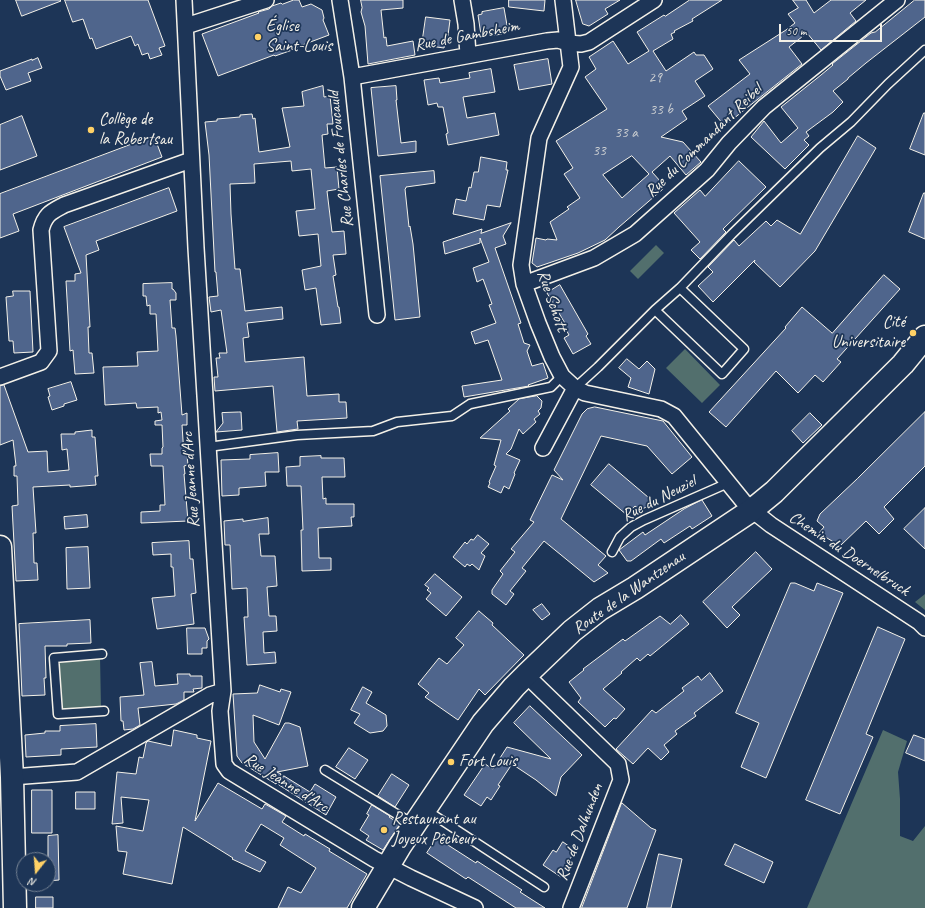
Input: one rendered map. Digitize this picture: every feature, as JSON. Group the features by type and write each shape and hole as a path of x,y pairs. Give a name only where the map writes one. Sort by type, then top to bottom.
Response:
{"street":[{"name":"Rue Jeanne d'Arc","path":"184,0 208,447 223,691 220,711 224,764 229,771 374,859 475,908"},
{"path":"186,26 266,0"},
{"name":"Rue Charles de Foucauld","path":"340,0 352,77 377,315"},
{"path":"462,0 466,24 468,55"},
{"name":"Rue Schott","path":"563,0 571,68 539,138 521,265 524,284 538,323 552,357 562,376 575,388 585,393 661,409 674,416 728,483 752,510"},
{"name":"Rue de Gambsheim","path":"352,77 547,40 558,40 568,43 581,44 589,42 654,0"},
{"name":"Rue du Commandant Reibel","path":"524,284 594,258 635,234 706,170 729,143 764,107 897,0"},
{"path":"0,377 41,362 49,351 42,230 43,220 52,212 64,205 192,160"},
{"name":"Route de la Wantzenau","path":"362,908 483,723 514,687 572,631 600,610 752,510 774,492 903,364 925,337"},
{"path":"543,448 575,388"},
{"name":"Chemin du Doernelbruck","path":"752,510 771,525 919,622 925,628"},
{"path":"0,547 3,661 12,777 15,908"},
{"name":"Rue de Dalhunden","path":"526,675 618,764 621,780 571,908"},
{"path":"12,777 77,772 210,695 223,691"}],"lane":[{"path":"575,388 655,310 680,288 732,234 820,148 851,122 888,84 925,50"},
{"path":"655,310 722,374 744,349 680,288"},
{"path":"208,447 298,435 373,431 397,422 452,416 470,404 551,387 562,376"},
{"name":"Rue du Neuziel","path":"612,552 620,537 631,527 728,483"},
{"path":"102,654 54,658 58,714 104,711"},
{"path":"325,770 377,802 420,818 544,887"}],"green space":[{"path":"656,245 664,253 638,279 630,271"},
{"path":"685,349 720,385 702,403 666,368"},
{"path":"925,594 925,610 915,602"},
{"path":"100,656 101,708 61,711 58,661"},
{"path":"883,730 907,741 898,772 900,836 913,841 925,826 925,908 807,908"}],"building":[{"path":"16,0 60,0 61,1 22,16"},
{"path":"65,0 148,0 165,46 159,48 162,55 150,59 148,53 142,55 138,44 135,46 131,36 96,49 92,38 90,39 83,19 73,22"},
{"name":"Église Saint-Louis","path":"299,0 302,7 311,4 322,10 323,20 329,35 297,47 298,48 275,56 274,55 218,76 202,34 269,9 272,6"},
{"path":"361,0 403,0 403,8 381,10 384,38 386,37 387,46 413,41 415,55 368,64 365,26 361,12"},
{"path":"509,0 545,0 544,11 509,7"},
{"path":"576,0 620,0 605,9 608,14 589,26 583,24"},
{"path":"690,0 722,0 692,19 693,21 674,31 675,32 671,34 673,39 653,51 666,71 694,52 696,55 704,55 713,69 695,81 705,96 682,111 687,119 661,137 683,142 701,162 686,175 670,156 652,172 661,182 659,184 663,189 605,240 578,253 537,267 532,263 536,238 557,240 550,222 569,209 567,207 580,198 564,174 573,168 556,141 607,109 585,77 596,69 589,57 613,41 628,64 649,51 637,32 664,15 665,16","holes":["632,156 649,174 622,198 603,175"]},
{"path":"793,0 806,0 814,13 831,0 866,0 850,13 856,21 821,50 807,33 789,47 802,64 728,123 727,121 723,124 708,106 750,74 739,60 795,23 788,14 798,8"},
{"path":"915,0 925,0 925,17 833,91 843,102 833,112 806,132 809,136 804,140 809,145 785,169 751,137 764,121 781,143 798,128 781,107 833,65 832,64"},
{"path":"504,8 508,31 502,32 502,34 489,36 488,34 481,35 478,15 482,14 482,12"},
{"path":"426,17 450,20 447,43 445,43 444,48 422,45"},
{"path":"38,58 42,68 28,73 31,81 6,90 0,76 0,71"},
{"path":"548,59 552,84 519,90 514,65"},
{"path":"491,69 495,92 463,97 467,118 495,113 499,135 448,145 446,134 448,133 443,107 438,107 437,103 428,105 424,80 439,78 440,83 470,78 469,73"},
{"path":"323,86 324,97 330,96 333,124 327,124 328,134 322,135 325,168 337,167 339,189 327,191 332,232 344,231 346,254 333,255 336,275 333,276 341,323 321,325 316,288 305,290 302,270 321,266 318,234 299,236 296,211 315,209 311,169 292,171 291,161 254,164 255,183 230,184 235,269 240,269 245,311 282,307 283,319 247,323 249,337 243,338 245,362 304,357 307,396 339,394 339,402 346,402 347,418 297,421 298,429 277,432 273,386 215,391 214,377 218,377 216,358 220,358 219,353 227,353 221,310 211,312 209,297 218,296 215,272 209,155 205,122 252,114 253,119 255,118 259,152 290,147 282,108 304,106 302,92"},
{"path":"396,86 396,100 401,143 416,141 416,152 378,156 371,88"},
{"path":"925,113 925,155 910,149"},
{"path":"22,116 37,156 0,170 0,125"},
{"path":"154,136 162,157 13,214 19,231 0,238 0,194"},
{"path":"858,136 876,148 815,251 780,287 754,262 755,260 713,302 698,286 713,272 708,267 734,240 739,246 766,221 771,226 777,220 800,234"},
{"path":"481,157 507,162 506,170 508,170 500,207 487,205 484,220 453,214 456,199 466,201 469,187 471,188 474,172 478,172"},
{"path":"739,161 766,187 723,229 726,232 700,259 691,250 700,242 674,213 700,190 705,196"},
{"path":"434,171 435,183 406,187 405,189 409,227 410,226 413,244 420,317 395,320 380,176"},
{"path":"169,188 177,211 96,241 99,250 86,255 90,327 88,327 89,353 92,353 94,373 75,374 73,350 70,351 66,281 75,281 75,274 81,273 64,227"},
{"path":"925,193 925,239 909,232"},
{"path":"511,223 503,236 506,244 495,248 521,323 518,324 524,343 530,345 527,351 532,366 543,363 548,378 528,385 529,386 464,397 462,386 502,380 488,340 475,344 471,332 496,323 489,305 492,304 483,279 477,282 473,268 489,262 480,238 480,243 445,254 443,242 482,229 481,233"},
{"path":"884,275 900,289 837,359 841,362 823,382 815,375 798,393 776,371 726,427 709,412 786,328 785,327 802,307 832,333"},
{"path":"172,283 172,289 176,293 176,300 170,300 172,328 175,328 176,336 182,415 187,413 187,425 182,425 184,455 187,455 188,465 184,466 184,474 188,521 141,523 141,512 160,511 160,505 165,505 163,466 151,466 150,454 162,454 162,425 155,425 155,421 162,420 161,412 158,413 158,407 137,408 136,403 105,405 103,367 138,366 137,352 158,351 156,314 150,314 150,305 147,306 146,296 143,296 143,284"},
{"path":"560,285 588,334 586,336 591,344 573,354 564,338 569,335 564,326 566,325 547,293"},
{"path":"13,291 30,291 33,352 14,353 13,341 9,341 6,297 13,296"},
{"path":"627,359 639,369 647,361 655,369 649,394 628,387 631,378 619,368"},
{"path":"71,382 77,400 52,410 48,397 50,396 48,389"},
{"path":"4,385 28,452 47,451 48,472 69,470 67,449 62,450 61,434 75,434 75,432 92,430 92,437 95,437 98,476 95,476 96,485 33,487 36,533 33,533 34,563 37,563 38,580 16,581 12,506 18,505 17,476 14,476 14,466 16,466 13,440 0,445 0,386"},
{"path":"537,396 542,401 541,408 538,411 540,414 534,419 536,422 523,434 519,429 511,449 506,454 520,460 509,489 504,486 501,493 488,487 496,466 494,465 501,440 480,438 510,411 508,409 519,399"},
{"path":"595,407 663,421 692,457 672,474 647,446 601,436 561,519 606,556 598,565 608,573 594,582 544,541 522,568 526,571 510,591 514,594 506,605 492,594 492,590 503,574 500,571 515,552 511,549 534,522 530,520 552,475 563,480 554,470 582,414 587,409"},
{"path":"241,412 242,430 216,432 223,423 222,413"},
{"path":"925,412 925,466 884,507 894,519 879,534 866,521 840,546 819,533 824,527 817,521 820,514"},
{"path":"810,413 822,425 803,443 792,431"},
{"path":"278,453 279,472 265,472 266,486 239,488 239,495 222,496 221,460 250,459 250,455"},
{"path":"321,456 321,458 344,458 345,477 322,477 323,499 326,498 326,504 354,504 354,517 351,517 352,526 318,528 319,558 331,558 331,570 302,571 301,530 303,530 301,486 287,486 286,467 300,466 300,457"},
{"path":"609,464 655,503 640,510 635,506 627,515 591,485"},
{"path":"702,500 712,516 692,529 690,526 664,543 661,539 631,561 627,561 619,550 643,532 645,535 684,509"},
{"path":"925,508 925,549 904,529"},
{"path":"87,515 88,527 65,529 64,517"},
{"path":"268,518 269,534 259,534 261,556 275,556 277,586 267,587 269,616 276,616 277,631 263,632 264,653 275,652 276,663 247,665 244,617 248,617 247,588 232,589 230,545 225,545 224,521 243,519 243,521"},
{"path":"478,535 489,544 481,553 485,556 479,570 472,564 470,566 467,564 465,567 453,557 465,542 467,544 471,539 473,540"},
{"path":"189,541 190,559 193,559 196,593 191,594 194,624 157,629 152,598 175,596 173,567 171,567 171,554 153,555 152,543"},
{"path":"88,547 90,588 67,589 66,548"},
{"path":"756,552 772,569 732,607 740,615 727,628 703,602"},
{"path":"435,574 462,597 446,616 426,599 431,593 427,590 429,588 425,585"},
{"path":"791,583 795,583 814,591 817,583 843,593 766,778 741,767 759,723 736,713"},
{"path":"542,604 550,614 542,620 533,610"},
{"path":"479,611 493,623 492,625 524,655 485,695 479,689 458,720 425,697 429,693 418,684 439,658 447,664 464,645 456,638"},
{"path":"681,615 689,624 650,656 648,654 640,661 637,658 603,689 625,709 616,719 614,718 605,727 578,702 581,698 569,682 584,670 583,669 623,639 625,641 660,616 670,624"},
{"path":"90,620 91,643 67,644 67,646 45,646 45,695 22,696 19,624"},
{"path":"878,627 905,639 866,734 873,737 840,814 806,800"},
{"path":"187,628 205,628 209,639 207,641 207,648 202,648 202,654 188,654"},
{"path":"152,662 155,686 178,684 177,674 190,674 190,676 202,676 202,688 193,689 194,692 184,692 184,700 176,704 138,708 140,725 133,729 124,730 123,721 121,721 120,697 144,695 140,663"},
{"path":"710,673 723,691 694,713 696,716 675,731 677,734 664,745 669,752 661,760 648,748 633,764 616,749 652,710 656,713 684,691 682,688 698,676 701,680"},
{"path":"260,685 280,692 281,689 291,692 279,725 253,715 254,742 265,759 285,723 300,727 308,766 277,772 281,774 276,784 242,763 237,756 233,694 257,693"},
{"path":"363,687 372,692 366,703 386,715 387,726 383,731 370,733 354,723 360,714 351,710"},
{"path":"530,706 582,755 561,777 556,796 512,764 498,785 500,786 491,800 487,797 481,806 464,795 485,764 493,769 507,747 551,759 514,723"},
{"path":"96,724 97,747 61,749 61,755 26,757 25,735 45,733 45,731 60,731 60,726"},
{"path":"174,730 197,735 197,738 211,741 195,821 218,783 262,809 265,804 286,816 282,822 304,836 305,834 330,849 329,851 367,874 347,908 278,908 288,887 301,893 316,868 280,845 284,838 261,824 245,851 266,862 260,872 232,859 233,858 183,827 172,884 123,874 127,852 118,851 116,826 143,831 149,800 121,797 123,823 112,824 117,772 136,774 139,757 143,758 146,743 148,741 171,746"},
{"path":"914,735 925,739 925,761 906,753"},
{"path":"349,748 368,760 355,779 336,767"},
{"path":"392,774 409,785 395,807 378,796"},
{"path":"284,776 310,792 315,784 336,797 326,815 279,785"},
{"path":"32,790 52,790 52,833 32,833"},
{"path":"76,792 95,792 95,809 76,809"},
{"path":"622,803 651,828 656,830 627,908 582,908"},
{"name":"Restaurant au Joyeux Pêcheur","path":"372,805 400,824 383,850 366,840 369,836 360,830 369,815 367,814"},
{"path":"58,835 59,880 56,880 56,852 48,852 48,836"},
{"path":"437,838 476,863 477,861 522,890 520,892 545,908 516,908 468,877 466,879 427,853"},
{"path":"563,842 576,851 569,860 571,862 561,877 543,865 553,850 556,852"},
{"path":"735,844 773,862 764,883 725,865"},
{"path":"659,854 682,859 671,908 647,908"},
{"path":"36,897 53,897 53,908 36,908"}],"place":[{"name":"Église Saint-Louis","path":"258,37"},
{"name":"Collège de la Robertsau","path":"91,130"},
{"name":"Cité Universitaire","path":"913,333"},
{"name":"Fort Louis","path":"451,762"},
{"name":"Restaurant au Joyeux Pêcheur","path":"384,830"}]}
